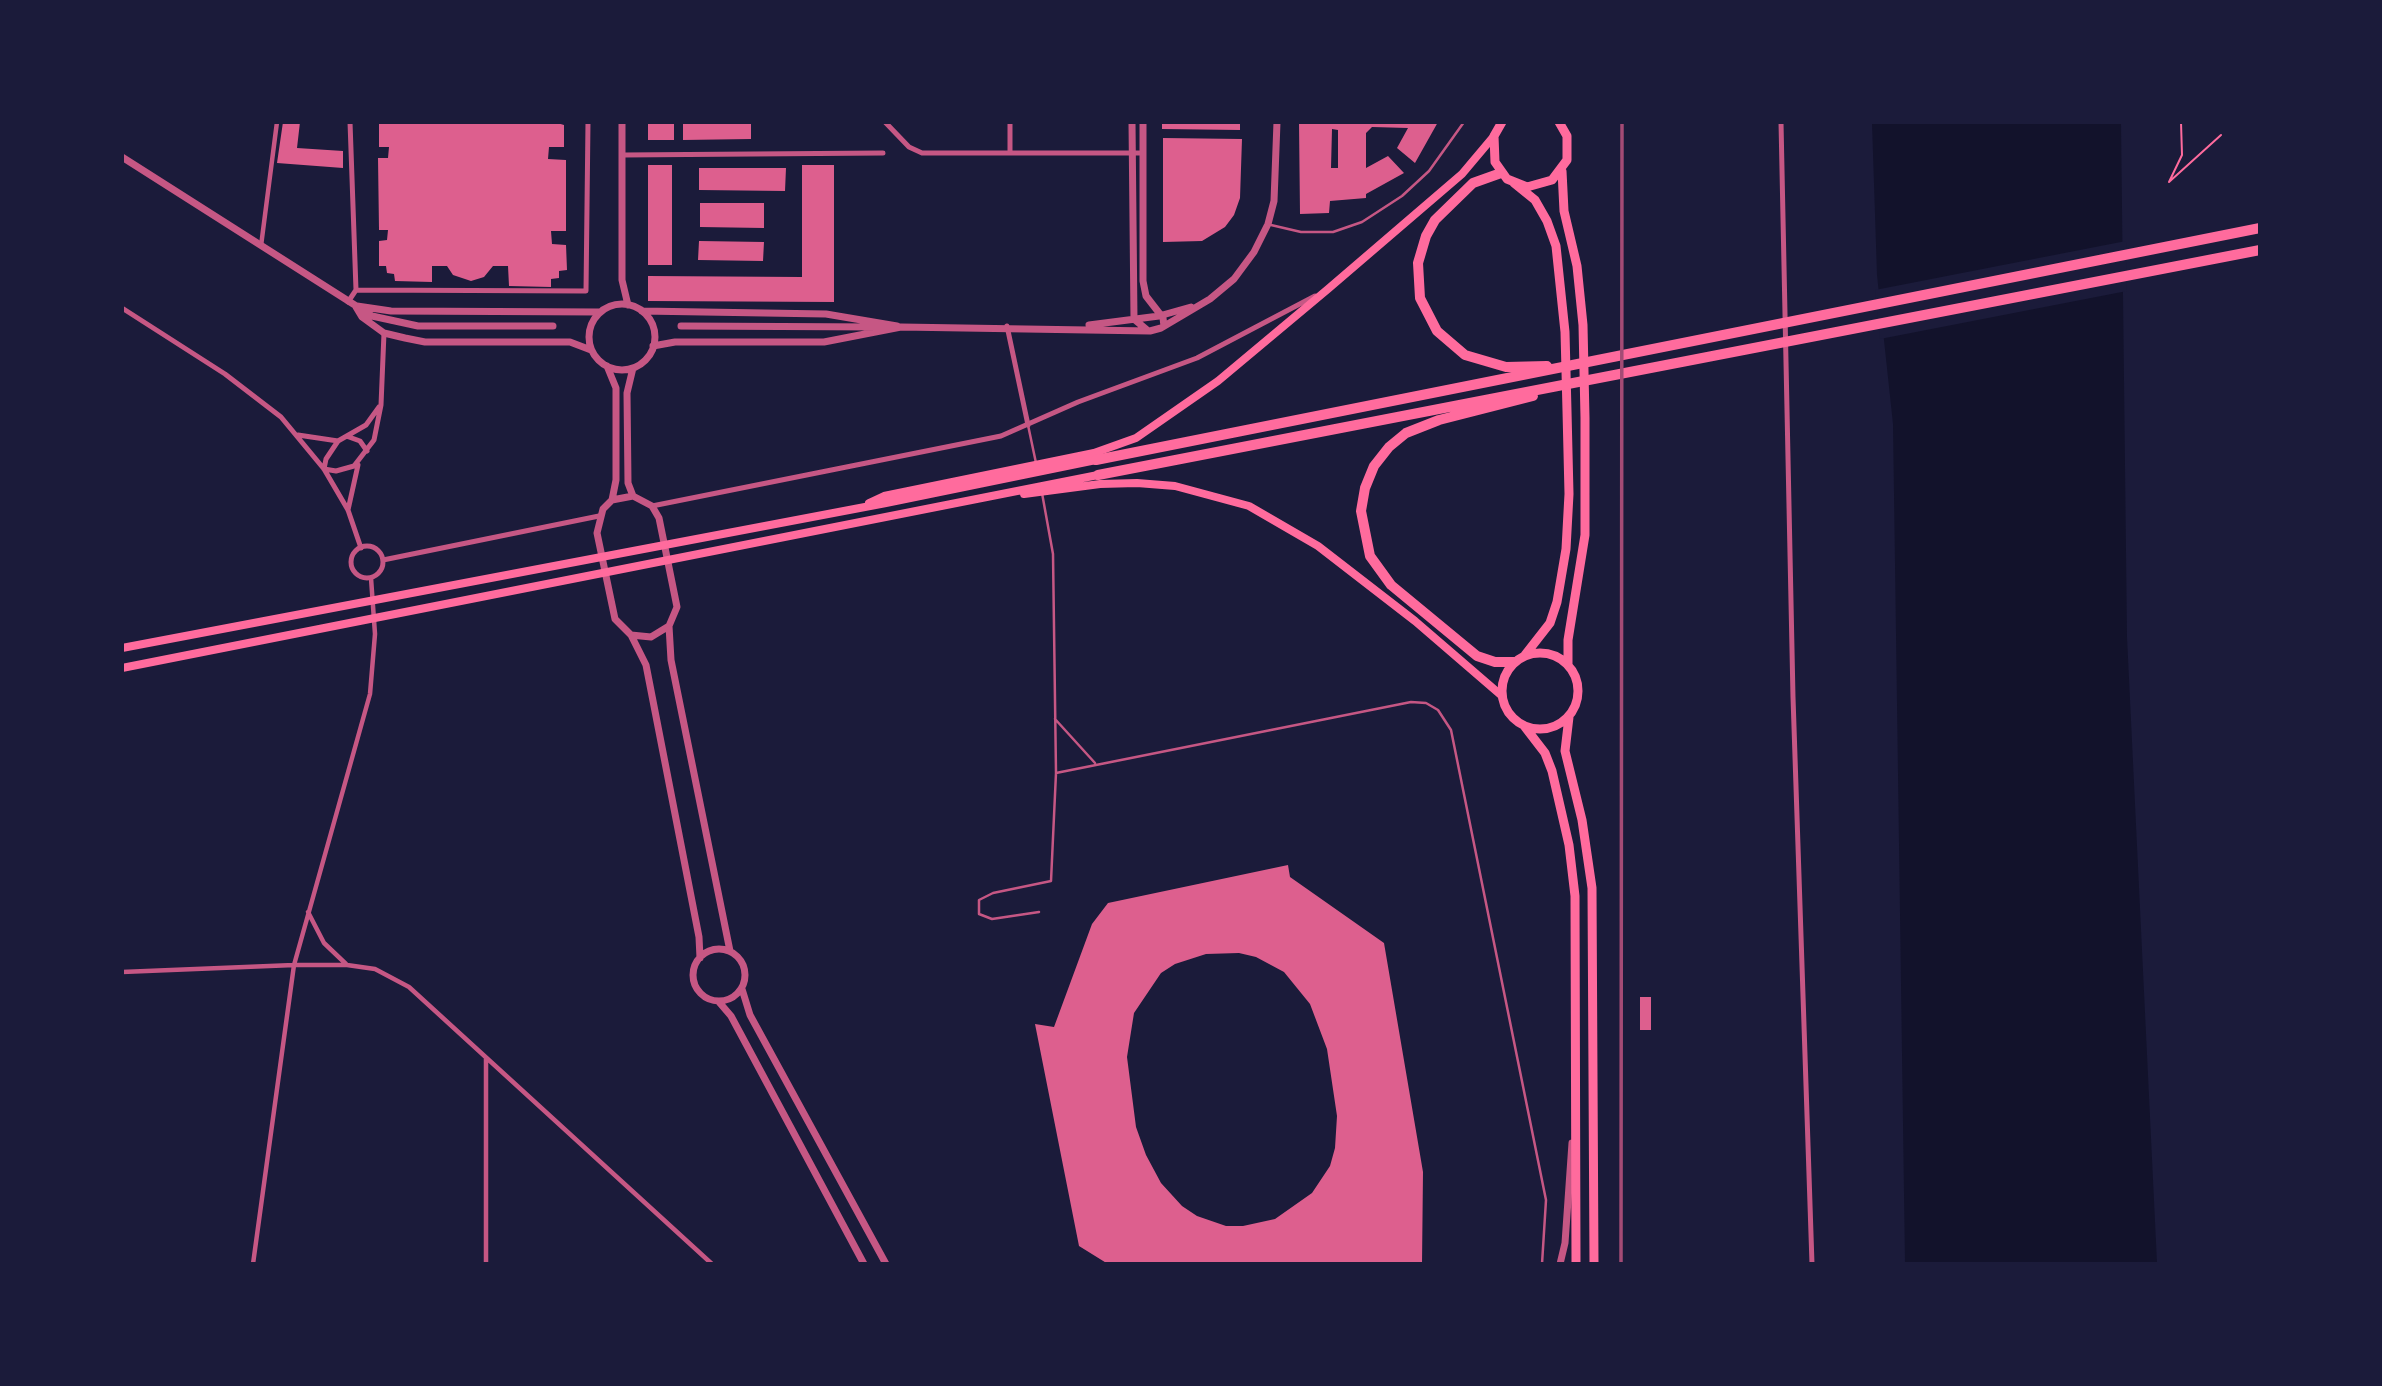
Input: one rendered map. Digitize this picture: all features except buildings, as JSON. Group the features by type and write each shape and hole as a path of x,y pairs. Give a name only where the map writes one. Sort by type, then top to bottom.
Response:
{"highway":[{"path":"1502,122 1494,136 1494,162 1501,173 1535,200 1548,220 1556,246 1565,332 1568,439 1566,549 1557,601 1550,623 1525,655 1514,662 1506,672 1502,696 1510,717 1525,727 1545,753 1552,771 1569,845 1575,896 1576,1264"},
{"path":"1559,122 1567,136 1569,148 1562,171 1564,211 1577,266 1583,325 1585,431 1585,534 1568,640 1568,665"},
{"path":"1514,183 1541,186 1562,171"},
{"path":"1501,173 1473,183 1435,220 1421,251 1417,274 1423,305 1444,338 1465,355 1506,366 1576,365"},
{"path":"1095,457 1508,379 2259,228"},
{"path":"1099,479 2259,250"},
{"path":"1512,398 1406,433 1389,447 1374,466 1365,488 1361,511 1370,556 1391,585 1477,656 1495,662 1514,662"},
{"path":"1525,655 1548,653 1568,665 1575,674 1578,696 1569,716 1566,751 1582,820 1592,888 1594,1264"},
{"path":"1525,727 1548,729 1569,716"}],"main road":[{"path":"122,648 860,506 1095,457 1136,438 1164,421 1328,289 1462,174 1494,136"},
{"path":"122,668 1099,479 1175,486 1213,494 1278,520 1318,546 1415,621 1502,696"}],"street":[{"path":"261,246 277,122"},
{"path":"348,302 356,290 350,122"},
{"path":"356,290 586,291 588,122"},
{"path":"622,122 622,280 628,305"},
{"path":"885,122 915,150 1143,153"},
{"path":"1010,122 1010,151"},
{"path":"1132,122 1135,319 1147,329"},
{"path":"1143,122 1143,281 1146,296 1163,318 1164,326"},
{"path":"681,326 1147,329 1164,326 1201,305 1234,279 1254,252 1268,225 1276,180 1277,122"},
{"path":"1781,122 1793,697 1812,1264"},
{"path":"623,155 883,153"},
{"path":"122,157 348,302 388,321 418,326 553,326"},
{"path":"652,506 1001,436 1078,402 1197,358 1328,289"},
{"path":"591,350 590,330 600,312 608,307 628,305 642,311 826,314 901,327"},
{"path":"1075,327 1159,316 1201,305"},
{"path":"356,306 391,311 600,312"},
{"path":"356,306 362,317 384,333 425,342 569,342 591,350 607,366 616,388 615,480 612,500 599,516 597,533 615,620 631,635 646,665 699,937 700,958 693,973 697,990 710,1000 719,1002 728,1001 742,989"},
{"path":"122,308 257,397 298,435 324,469 348,510 361,548"},
{"path":"607,366 620,370 633,368 649,355 654,333 650,321 642,311"},
{"path":"1147,317 1143,324 1147,329"},
{"path":"1007,326 1028,425"},
{"path":"653,346 675,342 824,342 901,327"},
{"path":"324,469 345,470 358,462 367,451 379,425 384,333"},
{"path":"633,368 627,388 628,482 633,496"},
{"path":"298,435 338,441 366,425 381,405"},
{"path":"348,437 360,441 367,451"},
{"path":"324,469 326,459 338,441"},
{"path":"348,510 358,462"},
{"path":"612,500 633,496 652,506 659,518 677,607 669,626 671,660 730,951 743,964 746,973 742,989 750,1015 886,1264"},
{"path":"383,560 599,516"},
{"path":"361,548 375,548 383,560 382,569 371,578 361,577 353,570 353,555 361,548"},
{"path":"253,1264 294,965 336,824 370,694 375,634 371,578"},
{"path":"631,635 651,637 669,626"},
{"path":"308,912 324,943 346,965"},
{"path":"700,958 714,950 730,951"},
{"path":"122,972 294,965 346,965 375,969 409,986 712,1264"},
{"path":"719,1002 731,1016 864,1264"},
{"path":"486,1058 486,1264"},
{"path":"1560,1264 1565,1243 1576,1101"}],"lane":[{"path":"1268,225 1301,232 1333,232 1362,222 1402,196 1429,171 1464,122"},
{"path":"1028,425 1053,554 1056,773 1051,881 993,893 979,900 979,914 992,919 1039,912"},
{"path":"1056,773 1411,702 1426,703 1446,718 1451,730 1546,1200 1542,1264"},
{"path":"1055,719 1096,764"}],"path":[{"path":"2181,122 2182,155 2169,182 2221,135"}],"shaded area":[{"path":"1872,123 2121,123 2127,637 2157,1263 1905,1263 1893,424 1877,275"}],"pier":[{"path":"2126,241 2127,291 1880,339 1875,290"}],"railway":[{"path":"1621,1264 1622,122"}]}
